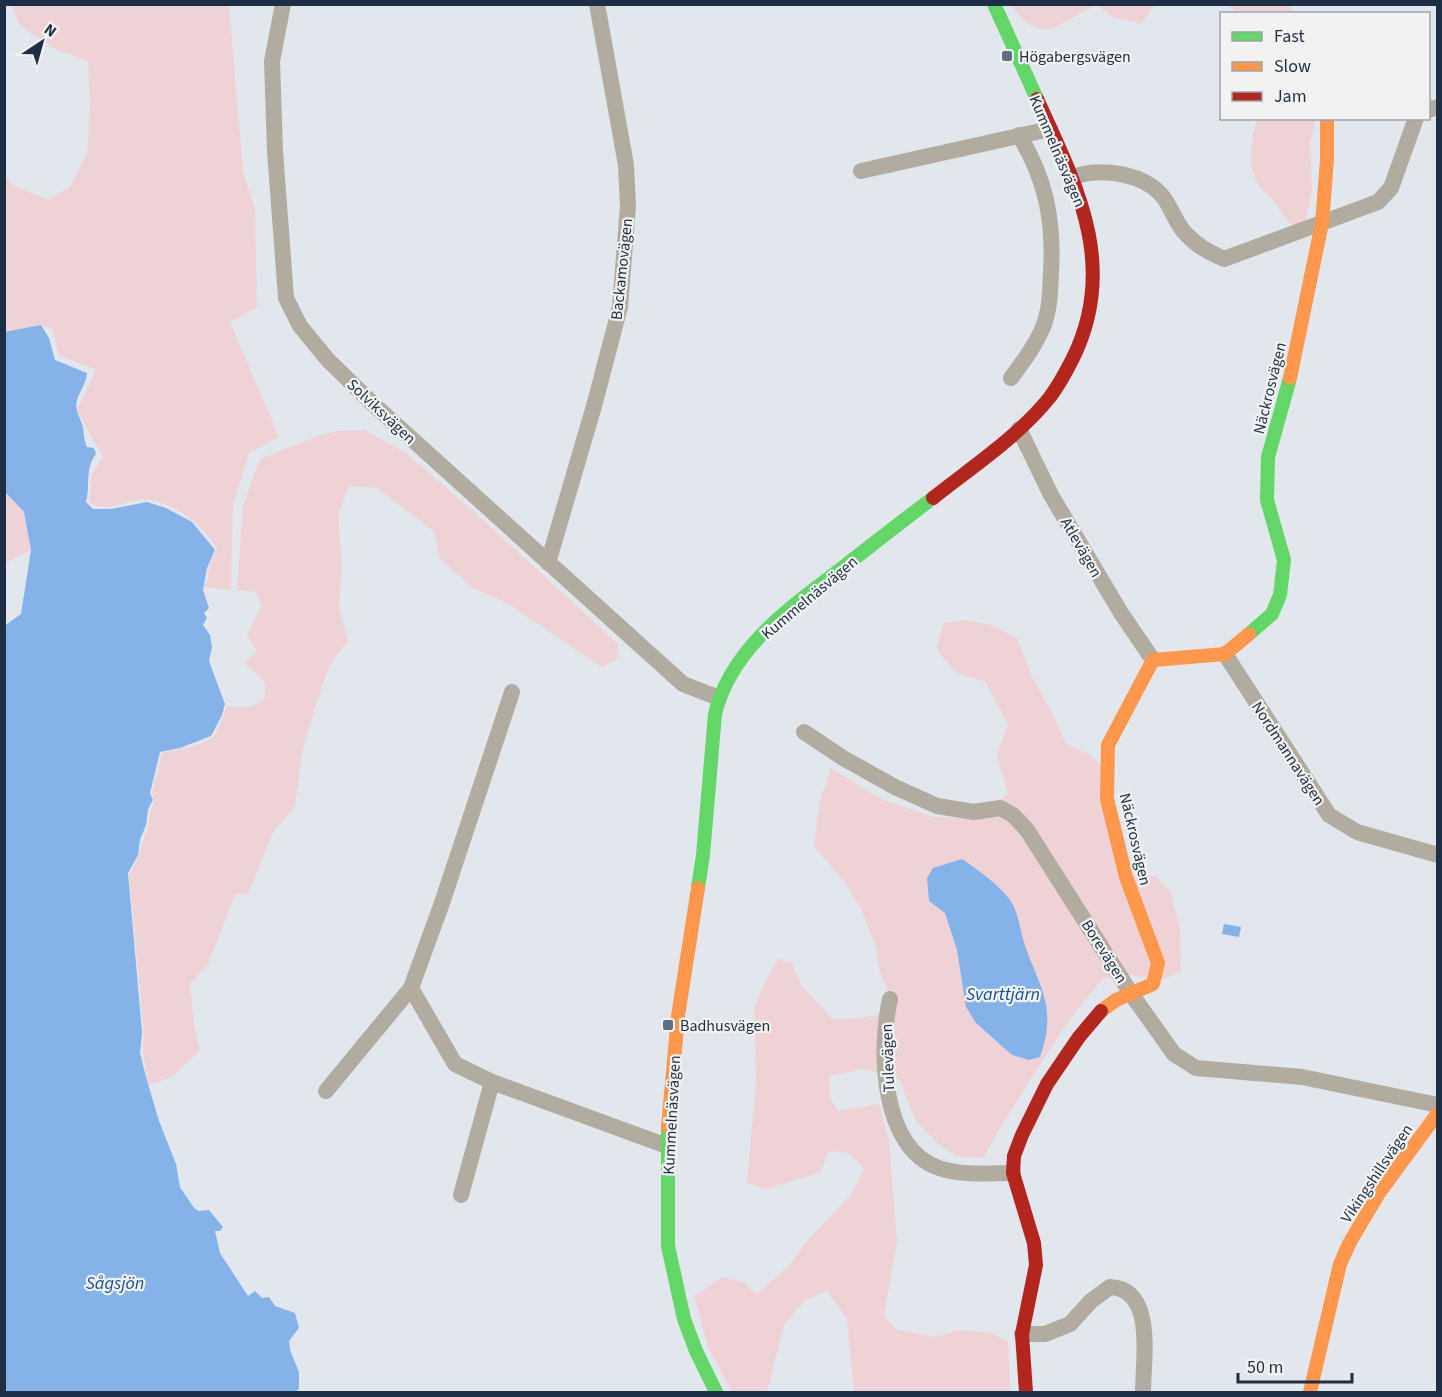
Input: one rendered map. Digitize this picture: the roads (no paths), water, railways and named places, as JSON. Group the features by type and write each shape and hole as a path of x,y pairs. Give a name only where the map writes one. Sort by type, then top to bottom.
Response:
{"street":[{"name":"Solviksvägen","path":"283,4 272,61 275,151 286,298 300,326 328,360 372,404 683,684 719,698"},
{"name":"Backamovägen","path":"548,563 620,307 628,206 626,165 597,4"},
{"name":"Kummelnäsvägen","path":"716,1392 696,1351 684,1319 675,1283 668,1246 667,1146 678,1016 703,855 711,735 719,698 730,675 745,655 764,632 789,609 1019,429 1060,383 1076,353 1087,320 1092,295 1093,261 1087,220 1073,177 994,4"},
{"name":"Näckrosvägen","path":"1225,654 1272,614 1280,595 1284,560 1267,500 1268,457 1291,374 1322,224 1327,160 1327,120"},
{"path":"1073,177 1083,174 1118,174 1148,183 1163,197 1184,232 1201,249 1224,259 1377,202 1391,188 1415,120"},
{"path":"861,171 1050,129"},
{"name":"Kummelnäsvägen","path":"1011,378 1031,352 1043,328 1048,310 1052,263 1048,204 1040,177 1019,135"},
{"name":"Atlevägen","path":"1019,429 1057,505 1121,614 1153,660"},
{"path":"1153,660 1225,654"},
{"name":"Nordmannavägen","path":"1225,654 1329,815 1357,832 1437,855"},
{"name":"Näckrosvägen","path":"1026,1392 1022,1334 1036,1265 1034,1244 1012,1166 1019,1140 1063,1059 1086,1029 1108,1004 1153,984 1158,963 1126,878 1107,799 1108,745 1153,660"},
{"path":"326,1091 411,988 442,903 512,692"},
{"name":"Borevägen","path":"804,732 843,758 884,781 937,806 974,812 1000,808 1013,815 1027,830 1132,995 1174,1054 1196,1068 1302,1077 1437,1105"},
{"path":"411,988 455,1064 492,1082 667,1146"},
{"name":"Tulevägen","path":"890,999 884,1024 886,1083 890,1105 899,1129 912,1148 937,1167 962,1173 1013,1173"},
{"path":"461,1195 492,1082"},
{"name":"Vikingshillsvägen","path":"1310,1392 1340,1264 1350,1242 1379,1193 1437,1113"},
{"path":"1022,1334 1045,1334 1070,1324 1091,1301 1110,1287 1122,1287 1135,1298 1143,1318 1143,1392"}],"water":[{"name":"Sågsjön","path":"41,325 49,338 55,360 87,373 76,404 87,447 94,448 96,454 90,465 86,502 93,509 111,509 147,502 166,508 192,522 215,550 207,568 203,590 209,608 204,613 207,618 203,625 210,635 212,647 209,661 225,704 211,736 180,748 160,752 150,793 153,800 148,809 138,855 128,873 142,1032 140,1053 159,1121 176,1164 180,1187 194,1208 199,1211 209,1210 223,1227 220,1231 215,1231 220,1253 248,1296 255,1291 262,1298 269,1297 275,1306 295,1313 299,1328 289,1341 290,1350 299,1372 299,1389 295,1392 5,1392 4,626 21,614 31,550 24,512 5,492 4,332"},
{"name":"Svarttjärn","path":"962,859 997,886 1015,910 1025,946 1045,1000 1047,1025 1040,1057 1029,1060 1012,1055 976,1023 966,1007 957,950 945,913 929,901 927,878 933,868"},
{"path":"1224,924 1241,927 1239,937 1222,934"}],"place":[{"name":"Högabergsvägen","path":"1007,56"},
{"name":"Badhusvägen","path":"668,1025"}]}
